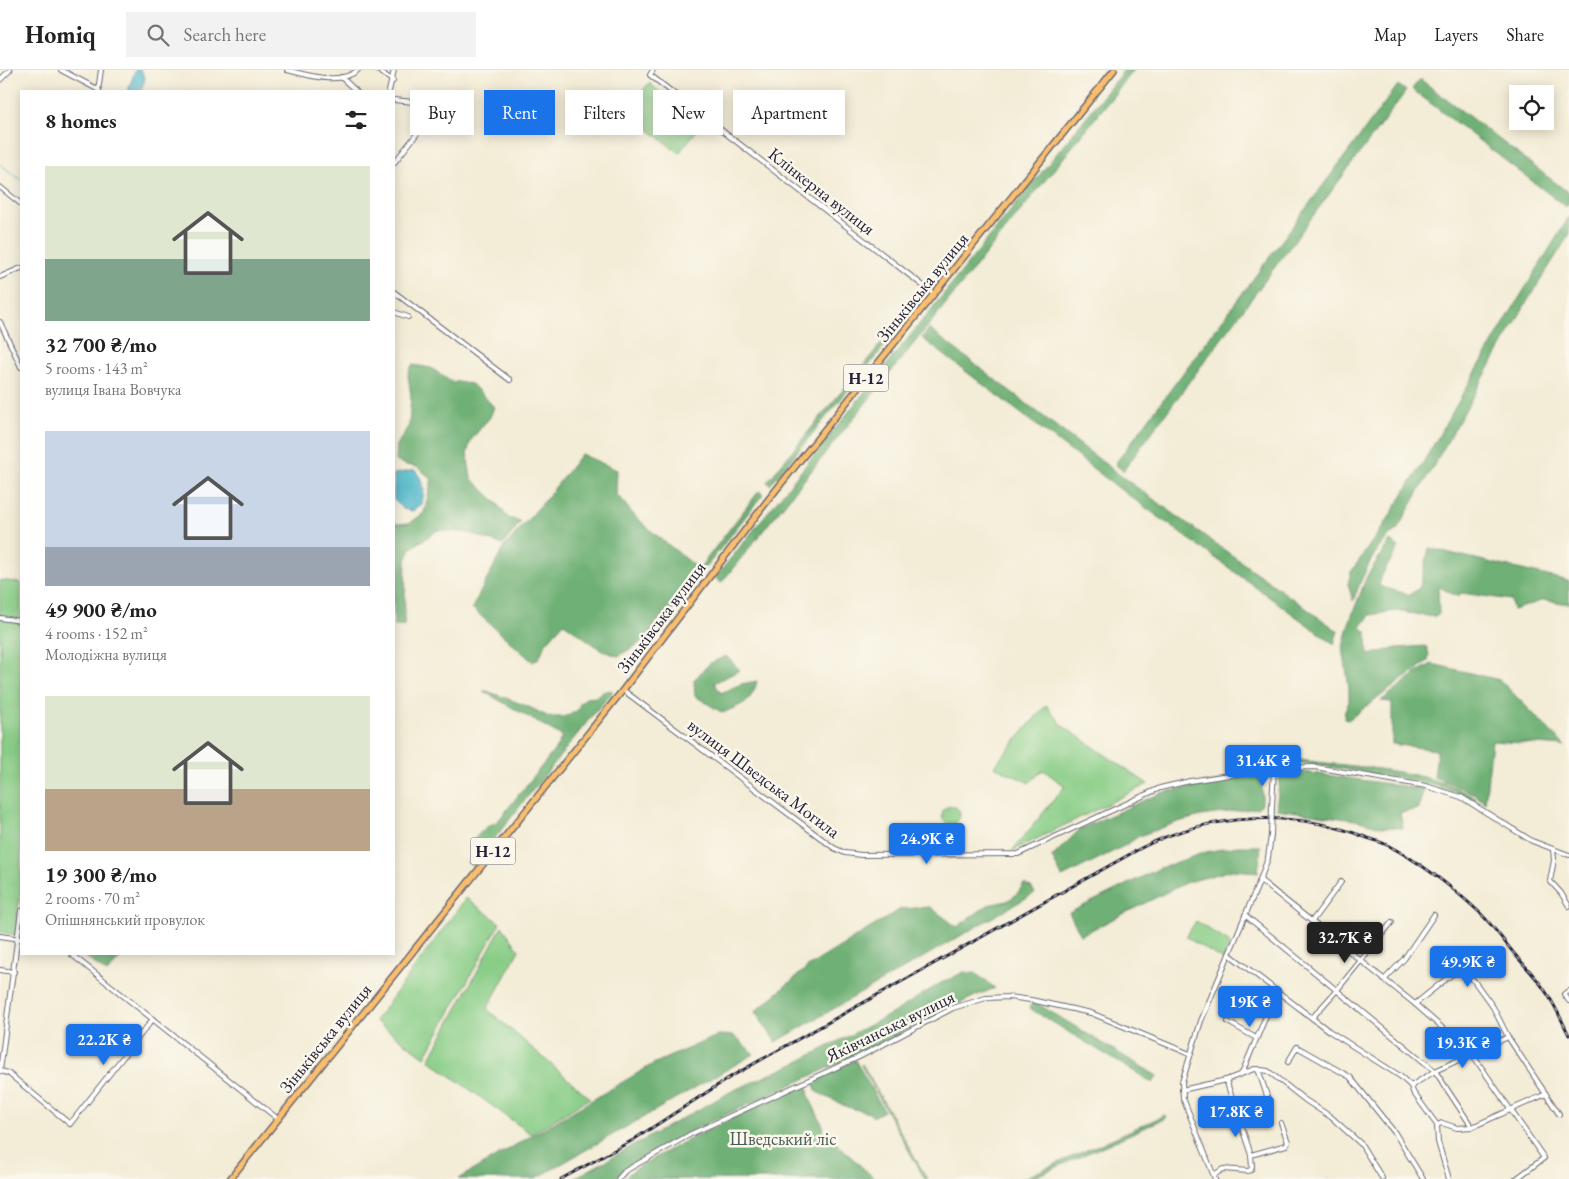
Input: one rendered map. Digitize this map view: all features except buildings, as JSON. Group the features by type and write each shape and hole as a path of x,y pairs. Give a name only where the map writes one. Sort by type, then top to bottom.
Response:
{"main road":[{"name":"Зіньківська вулиця","path":"230,1179 623,690 768,500 1114,70"}],"street":[{"path":"0,80 10,70"},
{"path":"61,70 97,90"},
{"path":"99,90 102,70"},
{"path":"287,70 319,78 341,77 358,70"},
{"path":"310,76 312,70"},
{"path":"378,70 393,81"},
{"path":"389,90 394,70"},
{"name":"Клінкерна вулиця","path":"653,70 650,75 934,294"},
{"path":"341,77 355,90"},
{"path":"395,100 410,102"},
{"path":"395,162 416,135"},
{"path":"0,187 20,203"},
{"path":"0,277 20,268"},
{"path":"395,293 510,380"},
{"path":"395,312 408,317"},
{"path":"0,322 20,364"},
{"path":"0,618 20,621"},
{"name":"вулиця Шведська Могила","path":"623,690 834,848 845,853 862,856 1018,854 1160,788 1190,781 1274,768 1315,767 1426,786 1461,797 1532,841 1569,855"},
{"path":"1226,1080 1251,1155 1252,1167 1251,1170 1223,1169 1215,1177 1187,1111 1182,1090 1185,1071 1201,1021 1268,858 1274,768"},
{"path":"1553,849 1553,867 1550,881 1561,892 1569,906"},
{"path":"1260,880 1415,1004 1472,1054 1544,1158 1516,1179"},
{"path":"1312,922 1341,882"},
{"path":"1245,915 1435,1071 1472,1127"},
{"path":"1384,980 1404,959 1434,915"},
{"path":"1312,1018 1392,922"},
{"path":"0,936 20,938 0,1071 8,1073 70,1124 153,1019"},
{"path":"1229,954 1329,1031 1400,1076 1411,1086 1413,1092 1437,1125 1438,1142 1449,1179"},
{"path":"72,955 278,1119"},
{"path":"1415,1004 1461,967 1493,1007 1508,1037 1559,1114"},
{"path":"0,970 14,972"},
{"path":"1242,1074 1277,990"},
{"path":"1569,990 1564,994 1569,1001"},
{"name":"Яківчанська вулиця","path":"618,1179 625,1171 691,1134 859,1056 953,1008 986,998 1009,997 1030,1000 1091,1013 1190,1054"},
{"path":"1228,1022 1256,1038"},
{"path":"1411,1086 1435,1071 1508,1037"},
{"path":"1288,1062 1297,1047 1350,1077 1395,1133 1423,1179"},
{"path":"1182,1090 1226,1080 1258,1069 1268,1071 1305,1100 1331,1117 1361,1144 1382,1178"},
{"path":"1258,1069 1269,1102"},
{"path":"1437,1125 1442,1123 1457,1128 1472,1127 1546,1094"},
{"path":"1251,1155 1286,1145 1288,1142 1281,1124"}],"green space":[{"path":"1124,70 1134,70 721,583 715,578"},
{"path":"1420,79 1569,193 1569,203 1566,207 1412,89"},
{"path":"649,83 658,90 653,90 653,133 643,125 643,90"},
{"path":"1398,85 1406,91 1123,471 1115,464"},
{"path":"656,135 693,135 679,153"},
{"path":"1569,217 1569,235 1525,305 1397,530 1382,544 1370,562 1353,601 1348,584 1351,572 1388,519 1424,461 1510,313"},
{"path":"913,305 916,308 770,485 767,482"},
{"path":"929,329 1125,479 1338,631 1334,644 1120,489 922,338"},
{"path":"412,365 431,368 450,381 472,384 494,407 490,417 471,440 467,454 471,478 495,501 508,518 521,521 503,545 469,533 438,530 411,548 406,560 404,626 395,626 395,522 397,524 410,523 424,513 432,479 417,467 396,461 397,445 409,425 411,396 408,375"},
{"path":"581,454 617,470 616,494 641,522 694,565 694,572 640,643 618,656 603,651 564,623 546,643 539,658 533,662 472,608 504,547 547,498"},
{"path":"759,491 763,494 647,643 644,640"},
{"path":"1390,541 1399,547 1382,575 1379,586 1410,595 1420,587 1429,548 1569,581 1569,604 1544,600 1513,610 1511,600 1462,593 1456,596 1438,586 1439,614 1435,617 1395,611 1370,615 1361,627 1367,633 1368,655 1397,648 1426,646 1429,655 1428,661 1348,720 1344,719 1345,710 1349,702 1343,647 1348,626 1367,576"},
{"path":"0,580 20,583 20,893 16,935 0,932"},
{"path":"726,656 740,670 714,683 721,693 741,684 757,681 752,694 745,702 723,713 695,696 694,680 709,664"},
{"path":"1432,664 1500,680 1565,746 1492,741 1485,803 1473,793 1434,777 1436,750 1392,744 1392,702 1381,701 1419,671"},
{"path":"611,690 613,692 494,839 475,867 467,863 474,853 475,838 485,828 498,821 557,747 562,736 483,691 527,706 549,717 564,717 577,711 581,702 586,698 596,697 603,692"},
{"path":"1046,705 1063,726 1148,784 1012,851 1065,786 1043,770 1029,783 994,766"},
{"path":"1297,757 1307,761 1394,771 1438,781 1475,798 1475,801 1444,788 1402,778 1296,762"},
{"path":"1290,770 1424,789 1418,809 1400,813 1403,828 1382,827 1355,820 1276,809 1280,776"},
{"path":"1262,773 1262,804 1257,808 1201,816 1178,822 1139,836 1126,845 1062,877 1052,857 1080,829 1161,793"},
{"path":"951,806 957,809 960,815 957,821 951,824 945,821 942,815 945,809"},
{"path":"1237,846 1261,846 1258,872 1232,870 1185,883 1081,935 1069,913 1160,868 1206,852"},
{"path":"1024,884 1031,887 1035,893 776,1042 755,1012 809,966 901,909 930,907 957,927 988,905 1007,901 1016,895"},
{"path":"466,898 500,923 425,1057 375,1021"},
{"path":"1196,921 1230,943 1223,960 1186,937"},
{"path":"502,926 519,950 487,1009 590,1098 531,1134 429,1060"},
{"path":"83,955 123,955 107,973"},
{"path":"964,972 975,973 995,988 975,996 857,1055 690,1131 624,1169 615,1179 573,1179 732,1091 796,1063 893,1013 939,984"},
{"path":"1033,1001 1157,1076 1153,1083 1029,1008"},
{"path":"719,1035 734,1036 754,1054 535,1179 458,1179 655,1063"},
{"name":"Шведський ліс","path":"855,1060 884,1111 873,1117 869,1113 847,1107 817,1092 813,1082"},
{"path":"862,1064 927,1179 925,1179"},
{"name":"Шведський ліс","path":"807,1083 809,1097 824,1132 875,1179 624,1179 638,1167 665,1152"},
{"path":"1165,1115 1166,1118 1030,1179 1022,1179"}],"water":[{"path":"135,70 141,70 145,79 141,90 128,90"},
{"path":"415,470 421,479 424,493 422,504 413,511 403,509 395,501 395,474"}],"waterway":[{"path":"0,164 20,179"}],"railway":[{"path":"561,1179 633,1140 732,1076 1141,848 1167,836 1223,822 1252,819 1309,822 1337,828 1380,842 1413,860 1457,893 1488,922 1543,987 1569,1035"}]}
